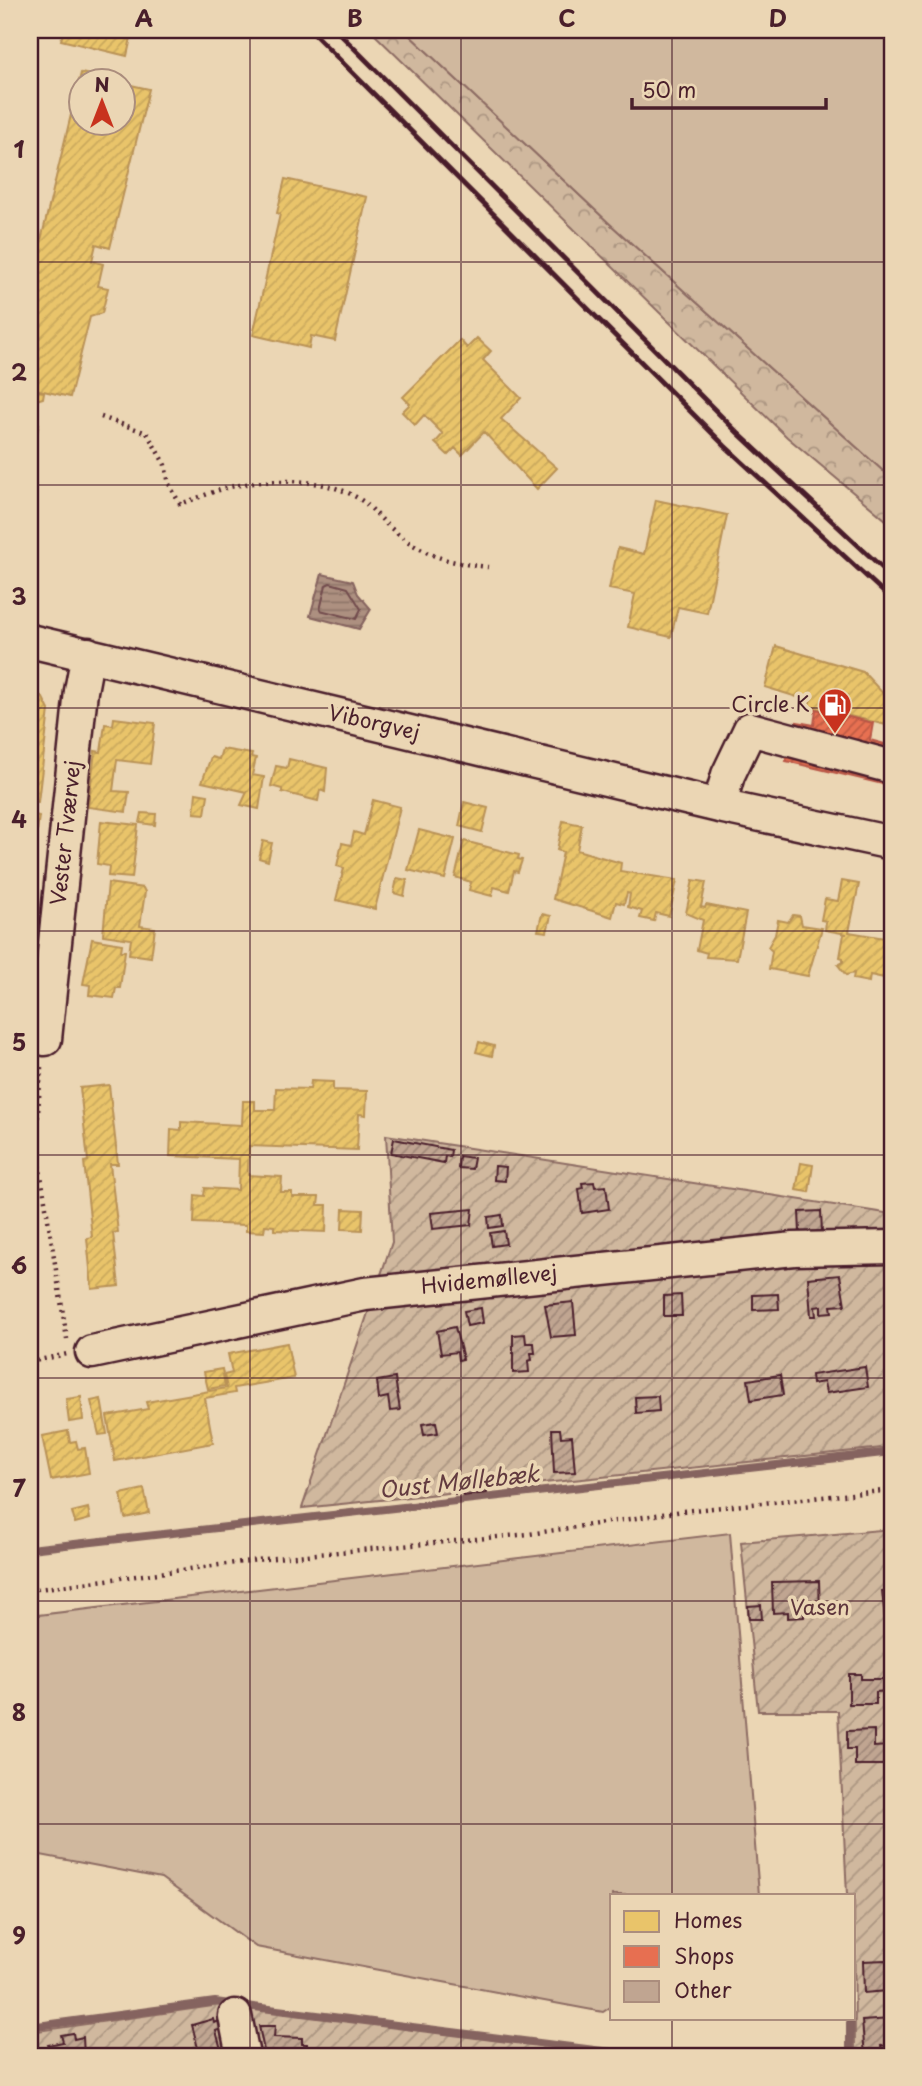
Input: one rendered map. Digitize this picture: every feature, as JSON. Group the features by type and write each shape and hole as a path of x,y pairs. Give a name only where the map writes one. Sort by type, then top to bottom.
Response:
{"street":[{"name":"Viborgvej","path":"30,640 719,806 892,843"},
{"name":"Vester Tværvej","path":"41,1021 80,691 88,654"},
{"path":"719,806 728,775 750,729 892,767"},
{"name":"Viborgvej","path":"719,806 892,863"},
{"name":"Hvidemøllevej","path":"92,1352 365,1294 794,1249 892,1247"},
{"path":"234,2016 243,2056"}],"path":[{"path":"101,418 147,433 165,465 169,484 180,504 228,487 285,481 322,485 363,502 393,531 433,557 447,563 488,567"},
{"path":"30,1362 70,1353 36,1144 41,1021"},
{"path":"30,1590 265,1559 529,1534 683,1511 892,1490"}],"green space":[{"path":"370,30 404,30 609,223 892,479 892,525 787,437"},
{"path":"404,30 892,30 892,479 609,223"},
{"path":"386,1135 892,1214 892,1447 302,1508 392,1242"},
{"name":"Vasen","path":"892,1529 892,2056 855,2056 856,1894 847,1894 838,1711 758,1711 741,1542"},
{"path":"730,1533 759,1894 610,1894 610,2007 603,2012 256,1947 161,1878 30,1853 30,1616"},
{"path":"227,2004 615,2056 30,2056 30,2032"}],"water":[{"path":"322,574 353,581 358,594 371,609 359,629 310,616"}],"building: Homes":[{"path":"64,30 121,30 132,33 127,56 61,40"},
{"path":"136,86 149,89 110,248 96,244 92,261 103,264 98,286 108,288 102,313 90,317 70,397 30,388 30,286 66,136 136,136"},
{"path":"285,179 367,197 335,341 311,336 309,348 253,335 280,214 277,213"},
{"path":"477,338 491,351 483,360 521,398 501,419 557,468 537,489 484,432 462,455 455,448 448,455 435,443 443,434 424,415 415,425 402,412 410,404 403,397 460,340 467,348"},
{"path":"30,390 44,392 43,398 30,402"},
{"path":"30,421 39,424 30,461"},
{"path":"656,500 727,515 707,613 678,607 671,637 628,627 635,594 609,589 618,548 644,554"},
{"path":"776,646 863,672 891,702 886,725 809,706 810,701 765,687"},
{"path":"30,693 42,696 49,710 38,802 30,801"},
{"path":"114,718 155,723 150,764 117,760 113,791 129,792 126,812 88,807 95,751 101,752 105,724 113,725"},
{"path":"222,749 252,754 251,757 256,758 252,775 264,777 259,809 241,805 247,792 202,782 211,757 219,759"},
{"path":"289,759 327,768 325,792 320,790 318,801 282,792 282,789 271,786 276,766 287,768"},
{"path":"196,793 208,795 205,814 194,813"},
{"path":"373,800 400,807 375,909 336,900 344,868 337,866 342,843 351,845 354,832 364,835"},
{"path":"464,802 488,808 482,832 459,826"},
{"path":"142,813 156,814 155,825 140,823"},
{"path":"30,814 39,816 37,831 30,830"},
{"path":"101,821 138,825 132,878 108,876 109,866 97,864"},
{"path":"563,821 582,825 577,850 621,863 620,871 677,880 669,916 656,913 654,921 640,918 642,911 628,907 630,894 627,893 624,904 616,902 612,917 553,899 563,852 557,850"},
{"path":"419,830 455,839 445,879 408,870"},
{"path":"263,841 272,843 268,861 259,858"},
{"path":"464,841 519,855 518,859 522,860 518,872 514,871 509,891 494,887 492,896 469,890 471,882 455,877"},
{"path":"397,878 407,880 404,896 394,893"},
{"path":"693,880 706,882 701,907 705,908 706,905 746,913 737,959 706,957 707,953 697,950 703,920 686,913"},
{"path":"842,881 859,884 849,932 891,939 884,978 870,975 869,982 853,979 854,973 846,975 838,965 843,962 840,957 844,934 847,934 825,930 826,921 821,920 825,899 838,901"},
{"path":"108,883 143,888 145,892 140,926 155,928 151,957 129,954 131,939 103,935"},
{"path":"542,914 551,916 547,932 538,931"},
{"path":"793,915 800,916 802,925 822,928 808,976 769,969 772,951 768,947 775,935 778,920 788,922"},
{"path":"92,939 122,944 121,951 125,951 120,988 116,988 114,998 89,995 90,985 83,984"},
{"path":"479,1042 494,1046 492,1056 476,1052"},
{"path":"311,1081 333,1082 333,1090 367,1091 366,1115 359,1114 357,1150 249,1146 248,1175 282,1177 281,1192 292,1192 292,1197 319,1197 318,1205 327,1205 326,1232 274,1230 274,1226 265,1225 264,1232 246,1231 246,1225 194,1223 195,1195 204,1196 205,1188 238,1190 239,1159 170,1156 171,1129 181,1130 181,1122 242,1125 243,1101 255,1101 255,1110 275,1110 276,1088 310,1089"},
{"path":"109,1085 118,1164 110,1164 118,1232 113,1233 119,1286 92,1289 87,1238 92,1237 84,1162 88,1161 80,1088"},
{"path":"801,1163 813,1165 809,1192 796,1190"},
{"path":"343,1209 363,1210 362,1230 342,1229"},
{"path":"287,1343 294,1378 234,1388 235,1393 205,1398 213,1443 115,1461 107,1416 148,1409 146,1402 227,1388 224,1375 232,1373 228,1354"},
{"path":"222,1369 225,1386 208,1389 204,1372"},
{"path":"81,1397 83,1420 69,1422 66,1399"},
{"path":"101,1399 107,1434 99,1435 91,1401"},
{"path":"68,1431 70,1442 76,1441 78,1449 85,1448 89,1473 51,1480 42,1436"},
{"path":"144,1489 149,1513 125,1518 121,1494"},
{"path":"88,1508 90,1519 75,1523 72,1512"}],"building: Shops":[{"path":"816,709 873,723 870,740 892,746 892,765 887,785 786,761 797,722 814,725"}],"building: Other":[{"path":"394,1139 451,1150 450,1157 445,1156 444,1163 391,1153"},
{"path":"459,1156 474,1158 472,1169 458,1168"},
{"path":"495,1166 506,1167 505,1181 494,1180"},
{"path":"594,1182 595,1187 606,1186 609,1209 582,1213 579,1189 583,1188 582,1183"},
{"path":"473,1209 471,1225 433,1229 431,1213"},
{"path":"821,1211 822,1232 800,1233 799,1212"},
{"path":"502,1215 503,1226 489,1228 488,1217"},
{"path":"504,1231 506,1244 492,1246 490,1233"},
{"path":"840,1275 845,1305 831,1306 832,1312 821,1313 821,1306 815,1307 816,1316 811,1316 808,1278"},
{"path":"778,1294 779,1309 753,1310 753,1295"},
{"path":"681,1295 682,1316 664,1316 664,1296"},
{"path":"573,1302 576,1335 551,1337 545,1305"},
{"path":"481,1308 483,1323 467,1326 464,1311"},
{"path":"455,1327 463,1359 458,1360 457,1352 441,1354 437,1331"},
{"path":"525,1334 526,1343 534,1343 535,1353 531,1353 532,1360 528,1361 529,1372 513,1373 513,1335"},
{"path":"865,1367 868,1387 826,1393 824,1382 812,1384 811,1375"},
{"path":"780,1375 783,1395 751,1400 748,1380"},
{"path":"395,1378 400,1410 390,1411 388,1397 379,1399 377,1381"},
{"path":"658,1396 659,1411 636,1413 635,1397"},
{"path":"436,1422 438,1433 424,1435 422,1424"},
{"path":"552,1429 560,1429 561,1437 572,1436 575,1472 554,1473"},
{"path":"484,1474 487,1493 463,1496 462,1492 455,1494 453,1479"},
{"path":"819,1581 820,1612 804,1612 804,1617 788,1618 788,1612 773,1613 772,1582"},
{"path":"892,1590 892,1618 885,1619 882,1591"},
{"path":"761,1605 762,1619 749,1619 748,1606"},
{"path":"849,1674 861,1674 861,1679 888,1679 888,1691 876,1692 876,1704 849,1704"},
{"path":"874,1730 874,1747 888,1746 888,1765 855,1765 855,1749 847,1749 847,1731"},
{"path":"863,1961 892,1962 892,1973 887,1974 887,1991 864,1993"},
{"path":"213,2019 214,2023 220,2021 222,2029 216,2031 222,2053 200,2056 192,2025"},
{"path":"890,2019 892,2045 881,2046 882,2056 865,2056 862,2021"},
{"path":"259,2026 275,2026 274,2037 302,2038 302,2044 307,2044 307,2056 265,2056"},
{"path":"73,2033 74,2039 83,2037 84,2056 51,2056 48,2045 63,2042 61,2035"}],"waterway":[{"name":"Oust Møllebæk","path":"30,1549 892,1452"},
{"path":"30,2027 215,2002 642,2056"},
{"path":"850,2023 850,2056"}],"railway":[{"path":"310,30 725,446 892,600"},
{"path":"336,30 738,433 892,577"}],"place":[{"name":"Circle K","path":"835,735"}]}
